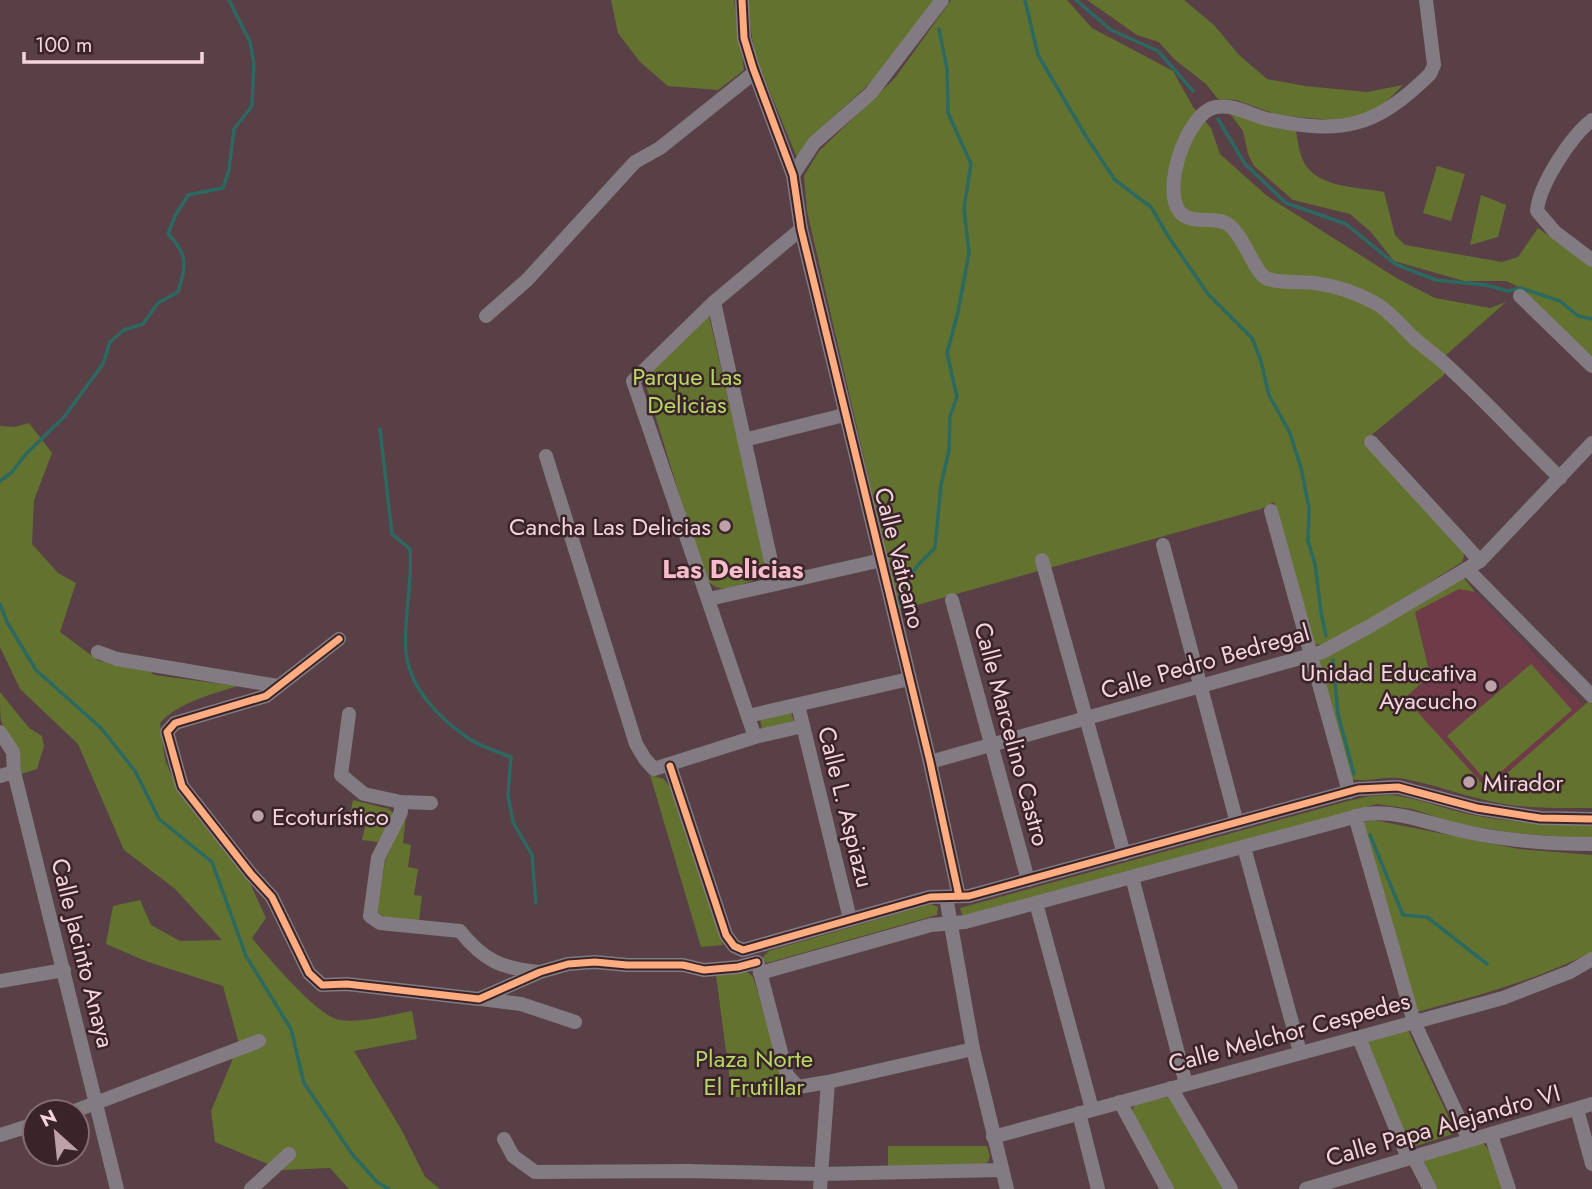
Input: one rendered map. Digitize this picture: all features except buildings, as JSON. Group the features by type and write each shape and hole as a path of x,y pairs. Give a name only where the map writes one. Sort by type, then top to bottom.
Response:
{"street":[{"name":"Calle Vaticano","path":"742,0 744,38 793,175 801,229 844,415 930,762 953,897 953,925 973,1049 1007,1189"},
{"path":"793,175 814,143 871,93 942,0"},
{"path":"1426,0 1434,65 1430,74 1381,115 1335,127 1291,124 1263,118 1244,110 1214,107 1198,117 1184,144 1173,183 1173,196 1181,213 1190,219 1226,222 1240,235 1258,272 1265,279 1317,283 1350,291 1378,304 1444,363 1560,478"},
{"path":"486,316 527,280 635,162 660,148 755,72"},
{"path":"1588,128 1541,190 1537,211 1555,232 1592,260"},
{"path":"755,737 633,381 714,302 801,229"},
{"path":"1520,296 1592,366"},
{"path":"714,302 776,584"},
{"path":"744,440 844,415"},
{"path":"1371,442 1474,565 1591,692"},
{"name":"Calle Pedro Bedregal","path":"930,762 1311,656 1370,626 1452,575 1474,565 1592,443"},
{"path":"546,456 636,744 654,769 755,737 803,726"},
{"path":"1271,510 1349,792"},
{"path":"1163,545 1237,823"},
{"path":"709,599 882,560"},
{"path":"1042,560 1124,854"},
{"name":"Calle Marcelino Castro","path":"952,600 1028,880"},
{"path":"339,639 266,696 174,723 167,732 182,786 272,897 309,974 322,985 347,984 521,1004 575,1022"},
{"path":"98,652 117,659 278,687"},
{"path":"748,716 909,679"},
{"name":"Calle L. Aspiazu","path":"798,705 850,919"},
{"path":"349,714 341,775 364,794 401,802 431,803"},
{"name":"Calle Jacinto Anaya","path":"0,732 13,752 7,774 64,970 117,1189"},
{"path":"670,766 726,935 734,946 743,950 930,897 953,897 1028,880 1349,792 1379,787 1398,787 1490,810 1540,818 1592,819"},
{"path":"401,802 401,812 378,858 370,916 380,923 460,931 476,951 509,969 540,972"},
{"path":"479,999 540,972 568,964 596,962 683,965 704,970 759,968 931,925 953,925 1355,816 1380,812 1408,816 1463,832 1511,841 1592,844"},
{"path":"1355,816 1413,1022 1469,1140"},
{"path":"1244,847 1300,1052"},
{"path":"1132,877 1179,1086 1231,1189"},
{"path":"1036,903 1086,1111 1098,1189"},
{"path":"754,948 789,1079 798,1087 973,1049"},
{"name":"Calle Melchor Cespedes","path":"993,1137 1503,998 1570,972 1592,959"},
{"path":"0,981 64,970"},
{"path":"1359,1038 1411,1157 1430,1189"},
{"path":"91,1106 259,1041"},
{"path":"820,1181 828,1082"},
{"path":"1120,1102 1167,1189"},
{"name":"Calle Papa Alejandro VI","path":"1306,1189 1592,1104"},
{"path":"1577,1109 1589,1138 1592,1164"},
{"path":"0,1135 21,1128"},
{"path":"1491,1135 1509,1189"},
{"path":"504,1139 513,1156 535,1172 687,1171 820,1181 1002,1170"},
{"path":"251,1189 289,1154"}],"shaded area":[{"name":"Unidad Educativa Ayacucho","path":"1459,589 1475,592 1584,706 1488,790 1404,697 1430,675 1415,612"}],"green space":[{"path":"611,0 734,0 744,70 718,90 668,86 640,62 618,33"},
{"path":"746,0 934,0 879,75 809,139 798,160 755,56"},
{"path":"951,0 1067,0 1092,28 1173,71 1193,107 1211,128 1220,154 1267,196 1398,279 1435,298 1490,308 1506,302 1446,355 1444,375 1363,442 1463,550 1462,562 1368,621 1321,645 1313,644 1274,502 1261,509 899,610 807,211 804,176 819,151 895,78"},
{"path":"1087,0 1184,0 1214,25 1239,55 1267,79 1367,92 1403,85 1377,111 1341,121 1278,115 1236,100 1218,99 1206,84 1174,59 1159,42 1137,35"},
{"path":"1228,111 1296,131 1303,160 1311,172 1320,178 1340,185 1384,192 1395,235 1405,245 1502,262 1518,257 1538,228 1592,267 1592,357 1521,288 1506,281 1464,281 1394,261 1371,232 1350,214 1293,200 1254,166 1248,154 1243,131"},
{"path":"1437,166 1465,174 1451,221 1423,213"},
{"path":"1481,195 1506,205 1498,237 1470,245"},
{"name":"Parque Las Delicias","path":"709,316 767,568 763,577 728,588 715,587 704,575 644,379"},
{"path":"29,423 52,453 34,500 32,544 58,573 76,583 60,632 99,661 145,666 154,675 237,686 186,704 160,723 165,760 176,785 249,881 266,918 252,938 294,985 319,1009 340,1020 367,1020 412,1011 417,1039 354,1051 401,1129 425,1177 440,1189 349,1189 330,1168 282,1170 215,1142 211,1111 239,1044 223,986 148,962 106,944 113,906 140,900 151,925 180,941 222,940 174,888 124,850 78,744 20,689 0,647 0,426 15,427"},
{"path":"1464,578 1475,592 1459,589 1415,612 1430,675 1405,698 1488,790 1589,701 1592,704 1592,808 1541,808 1502,804 1405,779 1351,779 1319,667 1320,659"},
{"path":"1531,664 1572,710 1488,783 1447,736"},
{"path":"0,692 29,728 42,736 44,746 37,769 21,774 17,751 1,721"},
{"path":"791,712 794,721 762,729 760,719"},
{"path":"650,775 664,779 672,790 723,945 701,947"},
{"path":"1392,795 1489,818 1592,824 1592,839 1515,833 1459,824 1412,809 1377,804 963,918 960,908 1348,801"},
{"path":"353,800 389,809 394,814 378,842 362,840 366,823 349,820"},
{"path":"406,815 403,843 411,845 408,867 418,869 414,895 422,896 419,920 386,918 377,912 385,861"},
{"path":"1374,820 1519,849 1592,855 1592,952 1528,979 1417,1012 1363,822"},
{"path":"931,904 938,907 937,915 767,963 763,960 769,951"},
{"name":"Plaza Norte El Frutillar","path":"746,971 753,977 756,986 788,1097 732,1097 716,975"},
{"path":"1407,1028 1456,1133 1413,1147 1409,1146 1365,1038"},
{"path":"1168,1097 1224,1189 1173,1189 1132,1113 1134,1105"},
{"path":"1483,1143 1489,1150 1502,1189 1436,1189 1425,1159"},
{"path":"888,1146 987,1146 990,1156 988,1162 982,1166 888,1167"}],"waterway":[{"path":"0,481 11,473 26,454 64,417 103,364 110,342 124,330 143,324 158,303 178,292 184,268 183,255 168,234 175,216 188,195 223,188 229,170 234,129 252,106 254,64 250,42 229,0"},
{"path":"1025,0 1038,55 1115,180 1151,207 1208,294 1252,338 1269,395 1290,433 1301,468 1309,508 1308,541 1315,564 1326,636"},
{"path":"1076,0 1111,30 1158,51 1193,91"},
{"path":"899,603 901,588 935,548 941,485 949,450 950,416 957,397 947,353 969,253 964,208 971,164 948,113 947,69 939,29"},
{"path":"1218,119 1245,164 1286,203 1346,224 1395,264 1436,280 1486,285 1508,291 1521,288 1560,301 1578,316 1592,319"},
{"path":"380,429 392,534 410,549 405,639 409,666 420,691 449,723 476,743 511,757 508,795 513,822 532,855 536,903"},
{"path":"0,604 7,622 36,670 101,728 135,771 159,819 212,862 246,956 291,1029 304,1083 352,1154 377,1182 389,1189"},
{"path":"1333,660 1338,714 1354,774"},
{"path":"1370,835 1403,915 1427,917 1487,964"}],"cycle path":[{"path":"742,0 744,38 793,175 801,229 930,762 959,896"},
{"path":"339,639 266,696 175,723 167,732 182,786 272,897 309,973 322,985 347,984 479,999 540,972 568,964 595,962 683,965 704,970 738,967 757,962"},
{"path":"670,766 726,935 734,946 743,950 930,897 969,896 1358,789 1398,787 1477,808 1540,818 1592,819"}],"place":[{"name":"Cancha Las Delicias","path":"725,526"},
{"name":"Unidad Educativa Ayacucho","path":"1491,686"},
{"name":"Mirador","path":"1469,782"},
{"name":"Ecoturístico","path":"258,816"}],"district":[{"name":"Las Delicias","path":"733,569"}]}
